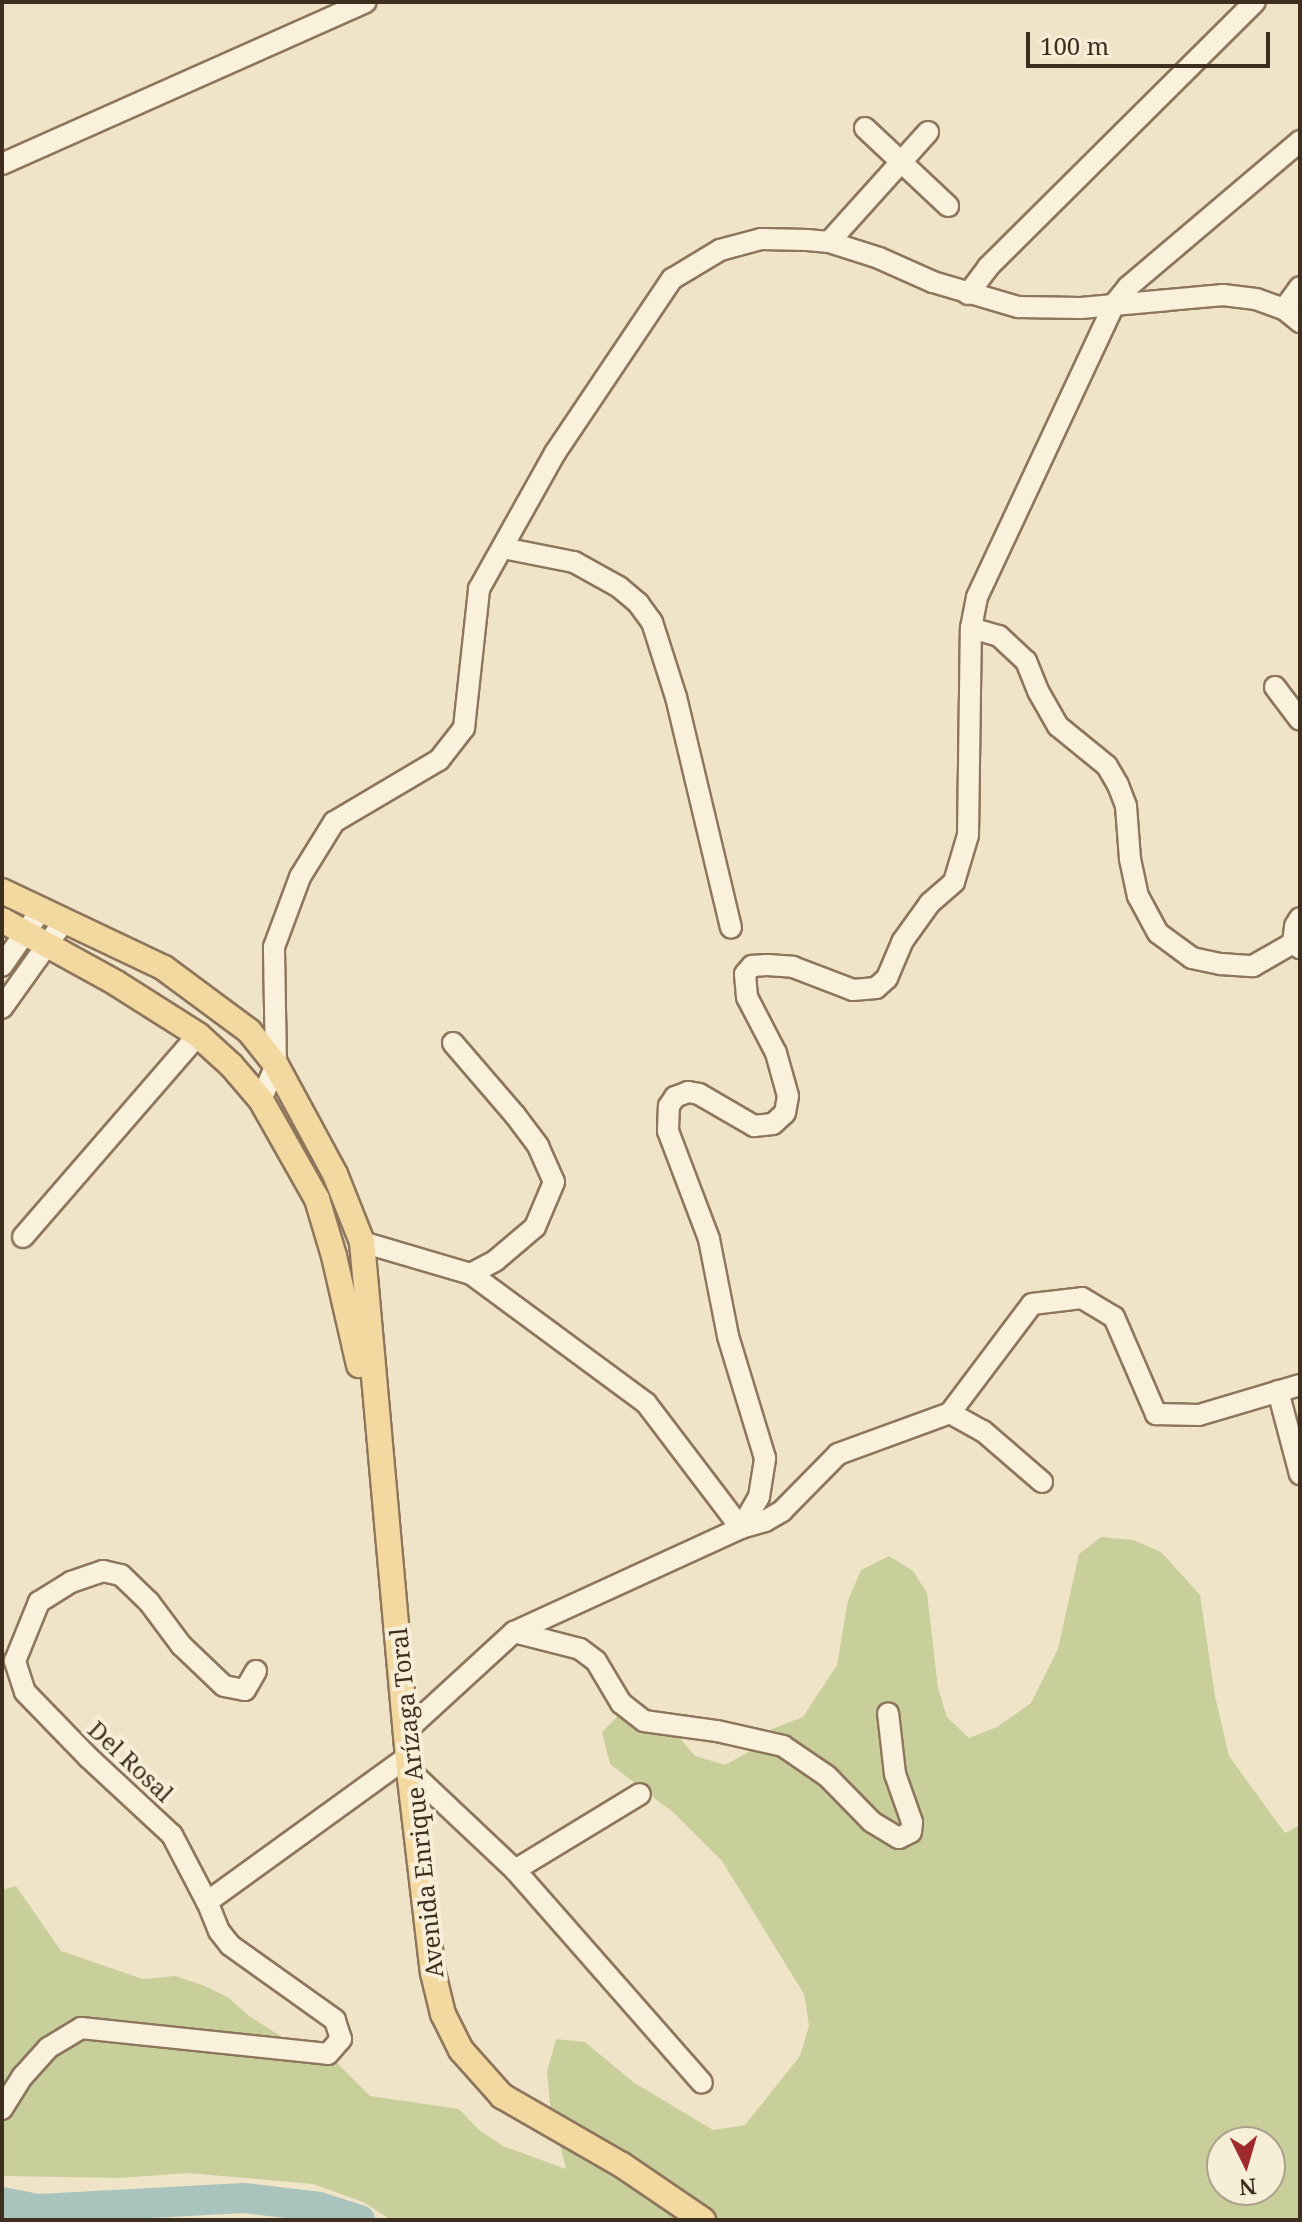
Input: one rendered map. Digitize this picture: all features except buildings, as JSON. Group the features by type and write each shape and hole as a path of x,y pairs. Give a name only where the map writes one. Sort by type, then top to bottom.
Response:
{"main road":[{"name":"Avenida Enrique Arízaga Toral","path":"2,891 164,968 249,1031 276,1065 335,1174 362,1242 409,1763 433,1973 443,2014 461,2050 502,2096 622,2165 703,2220"},
{"name":"Avenida Enrique Arízaga Toral","path":"2,920 198,1035 231,1065 261,1100 317,1199 334,1256 378,1445"}],"street":[{"path":"2,164 366,2"},
{"path":"968,294 988,267 1255,2"},
{"path":"865,128 948,206"},
{"path":"829,242 928,132"},
{"path":"741,1528 759,1497 765,1458 728,1336 709,1239 668,1131 669,1106 675,1097 688,1092 699,1094 754,1126 773,1124 785,1113 788,1096 776,1053 747,997 745,974 752,966 793,967 853,990 876,988 887,978 902,942 930,903 954,882 968,835 971,628 977,597 1115,303 1128,287 1300,141"},
{"path":"261,1100 276,1065 274,947 300,877 334,822 439,760 464,728 479,589 555,453 672,279 720,250 761,239 829,242 879,258 968,294 1018,307 1081,308 1223,295 1256,299 1292,316 1300,287"},
{"path":"503,548 574,562 619,587 638,603 652,622 676,697 731,928"},
{"path":"971,628 999,636 1026,661 1038,691 1058,726 1107,766 1126,806 1130,859 1138,896 1158,933 1192,958 1253,966 1296,946 1295,926 1300,918"},
{"path":"1275,687 1300,720"},
{"path":"2,966 41,910"},
{"path":"2,1008 64,921"},
{"path":"23,1237 198,1035"},
{"path":"453,1043 538,1146 554,1182 535,1227 495,1261 471,1274"},
{"path":"362,1242 471,1274 646,1403 741,1528"},
{"path":"406,1731 514,1632 741,1528 765,1521 782,1511 838,1454 950,1413 1032,1304 1082,1298 1114,1317 1156,1414 1199,1415 1300,1385"},
{"path":"1278,1391 1300,1474"},
{"path":"950,1413 983,1431 1042,1482"},
{"name":"Del Rosal","path":"2,2109 23,2076 48,2048 81,2028 328,2054 341,2039 335,2020 230,1945 219,1931 172,1835 89,1758 25,1692 15,1661 39,1602 71,1582 103,1571 121,1575 149,1602 181,1645 224,1686 245,1690 256,1671"},
{"path":"514,1632 580,1649 596,1661 621,1703 644,1721 717,1731 783,1746 827,1776 872,1822 899,1838 911,1832 912,1822 895,1774 888,1713"},
{"path":"207,1902 409,1763 515,1870 702,2083"},
{"path":"515,1870 640,1794"}],"green space":[{"path":"1101,1537 1133,1540 1161,1552 1200,1595 1215,1696 1229,1756 1285,1833 1300,1825 1300,2220 391,2220 363,2202 313,2184 189,2173 119,2178 2,2176 2,1890 16,1886 61,1951 143,1979 175,1976 205,1986 229,1998 249,2016 307,2053 328,2054 370,2096 459,2109 479,2130 503,2146 566,2169 550,2104 547,2072 556,2039 585,2042 633,2082 713,2130 745,2125 800,2056 809,2026 804,1994 722,1861 674,1813 610,1764 602,1732 624,1710 656,1710 695,1756 725,1765 750,1751 772,1729 803,1717 837,1665 848,1600 861,1570 889,1556 913,1571 927,1593 938,1688 947,1717 969,1738 997,1727 1031,1703 1058,1649 1079,1554"}],"waterway":[{"path":"2,2202 39,2209 244,2198 319,2207 360,2220"}]}
